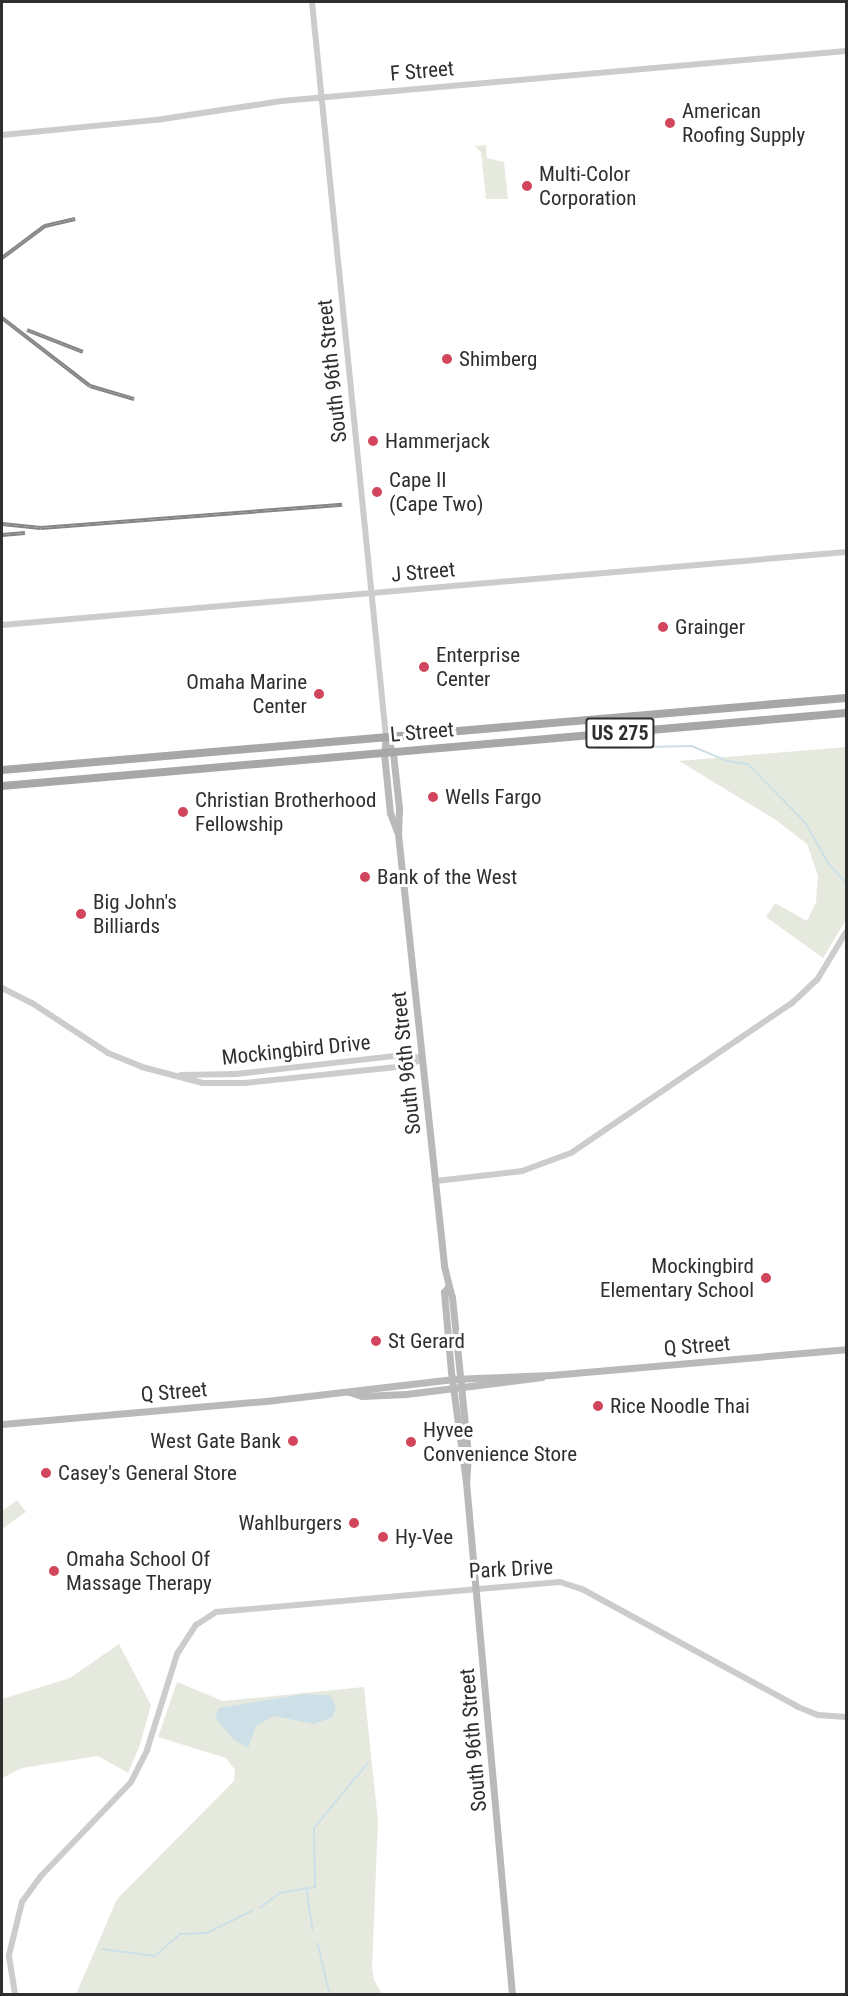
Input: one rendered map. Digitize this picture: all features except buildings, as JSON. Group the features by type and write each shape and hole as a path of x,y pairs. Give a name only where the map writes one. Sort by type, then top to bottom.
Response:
{"main road":[{"name":"L Street","path":"2,770 846,698"},
{"name":"L Street","path":"2,786 846,713"},
{"name":"South 96th Street","path":"386,737 393,753 400,816 398,834 422,1059 447,1288 452,1297 462,1388 468,1455 466,1482"},
{"name":"South 96th Street","path":"386,737 384,753 392,822 398,834"},
{"name":"South 96th Street","path":"447,1288 444,1292 453,1389 466,1482 512,1995"},
{"name":"Q Street","path":"2,1424 349,1392 452,1379 550,1375 846,1349"},
{"name":"Q Street","path":"349,1392 362,1396 453,1389 550,1375"}],"street":[{"name":"South 96th Street","path":"312,2 386,737"},
{"name":"F Street","path":"2,135 156,120 320,97 846,51"},
{"name":"J Street","path":"2,624 846,552"},
{"path":"436,1181 522,1171 571,1153 792,1003 817,980 846,932"},
{"name":"Mockingbird Drive","path":"2,988 33,1003 108,1053 203,1083 245,1083 407,1066 422,1059"},
{"name":"Mockingbird Drive","path":"175,1076 236,1074 404,1055 422,1059"},
{"name":"Park Drive","path":"15,1995 9,1955 22,1902 40,1876 131,1782 147,1750 172,1664 196,1625 225,1609 545,1581 574,1586 798,1707 818,1715 846,1717"}],"shaded area":[{"path":"486,145 487,158 504,162 508,199 486,199 481,152 475,146"},
{"path":"846,747 846,920 823,958 766,917 775,903 807,921 816,902 818,876 807,844 776,820 679,761"},
{"path":"17,1500 26,1512 2,1529 2,1511"},
{"path":"119,1644 151,1705 140,1745 128,1773 98,1756 22,1768 2,1778 2,1699 70,1678"},
{"path":"177,1682 223,1701 364,1687 378,1822 372,1968 374,1980 382,1994 72,1994 77,1992 117,1899 234,1781 235,1770 226,1758 158,1737"},
{"path":"303,1694 330,1695 336,1706 333,1717 314,1724 274,1716 256,1726 248,1748 234,1740 215,1718 219,1708"}],"waterway":[{"path":"598,748 692,746 728,761 748,764 806,823 829,864 846,882"},
{"path":"260,1908 280,1893 315,1887 314,1828 368,1763"},
{"path":"307,1890 313,1930"},
{"path":"102,1949 155,1956 180,1934 207,1933 252,1911"},
{"path":"318,1943 330,1994"}],"railway":[{"path":"2,258 45,226 75,219"},
{"path":"2,318 90,386 134,399"},
{"path":"27,330 83,352"},
{"path":"2,524 41,528 342,505"},
{"path":"2,535 25,533"}],"place":[{"name":"American Roofing Supply","path":"670,123"},
{"name":"Multi-Color Corporation","path":"527,186"},
{"name":"Shimberg","path":"447,359"},
{"name":"Hammerjack","path":"373,441"},
{"name":"Cape II (Cape Two)","path":"377,492"},
{"name":"Grainger","path":"663,627"},
{"name":"Enterprise Center","path":"424,667"},
{"name":"Omaha Marine Center","path":"319,694"},
{"name":"Wells Fargo","path":"433,797"},
{"name":"Christian Brotherhood Fellowship","path":"183,812"},
{"name":"Bank of the West","path":"365,877"},
{"name":"Big John's Billiards","path":"81,914"},
{"name":"Mockingbird Elementary School","path":"766,1278"},
{"name":"St Gerard","path":"376,1341"},
{"name":"Rice Noodle Thai","path":"598,1406"},
{"name":"West Gate Bank","path":"293,1441"},
{"name":"Hyvee Convenience Store","path":"411,1442"},
{"name":"Casey's General Store","path":"46,1473"},
{"name":"Wahlburgers","path":"354,1523"},
{"name":"Hy-Vee","path":"383,1537"},
{"name":"Omaha School Of Massage Therapy","path":"54,1571"}]}
